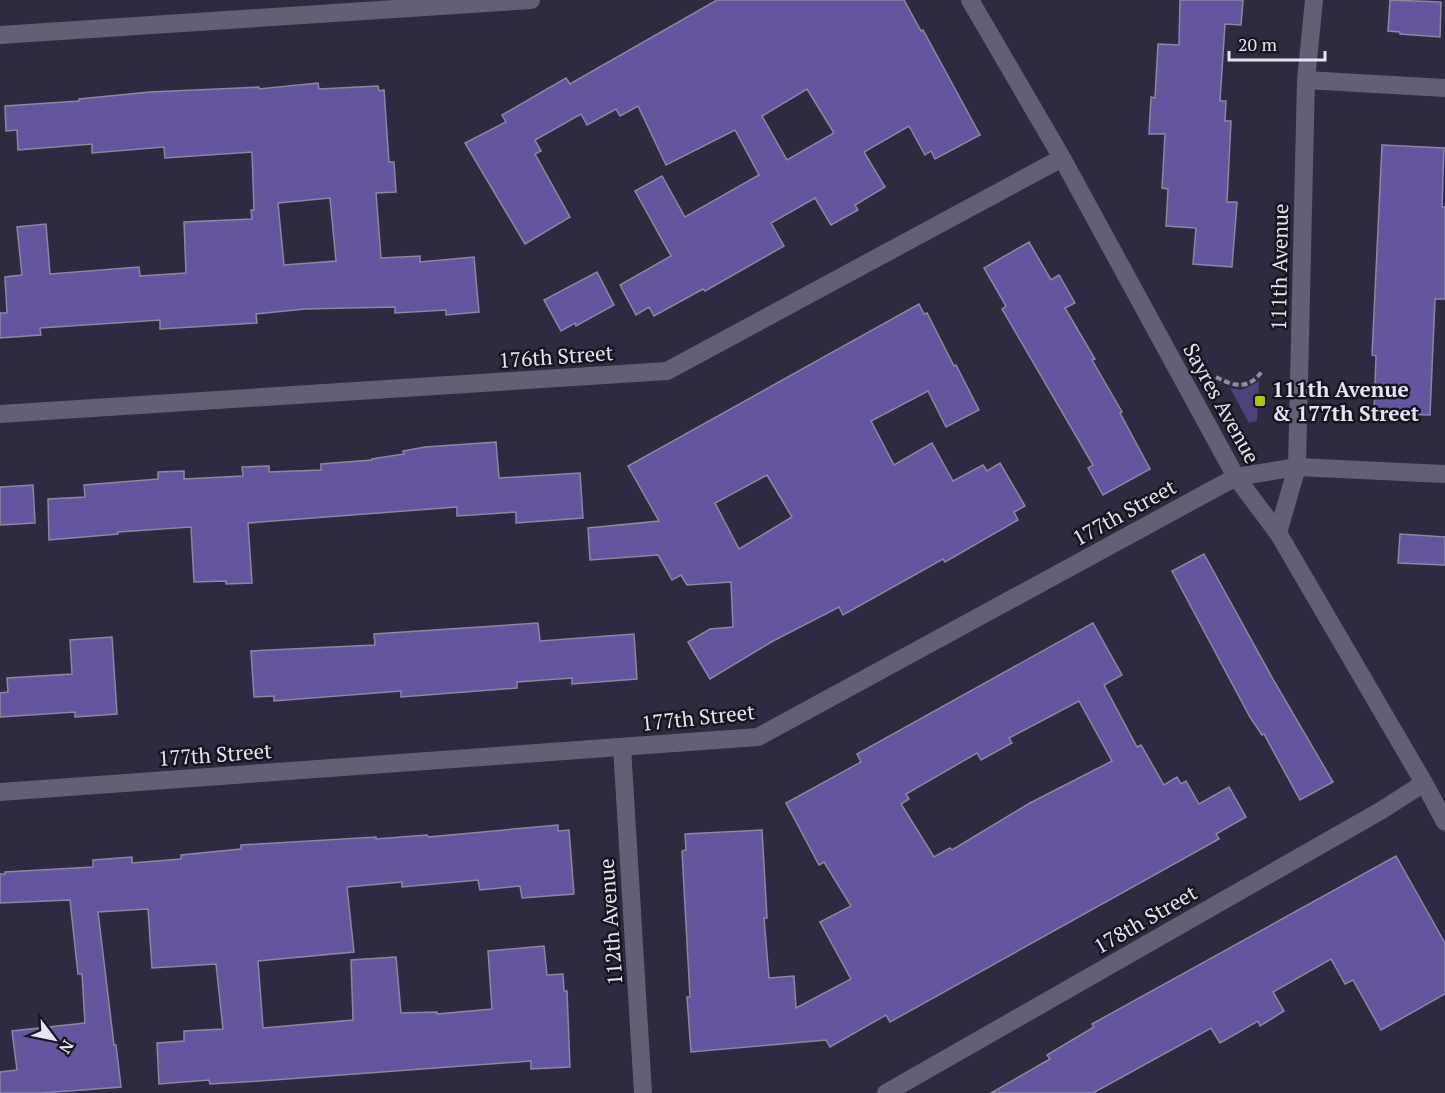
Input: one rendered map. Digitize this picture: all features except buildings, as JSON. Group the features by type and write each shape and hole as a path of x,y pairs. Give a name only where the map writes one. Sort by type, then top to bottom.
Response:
{"street":[{"path":"0,35 531,0"},
{"name":"Sayres Avenue","path":"970,0 1062,158 1236,477 1278,533 1425,783 1445,822"},
{"name":"111th Avenue","path":"1278,533 1297,467 1306,80 1314,0"},
{"path":"1306,80 1445,88"},
{"name":"176th Street","path":"0,414 668,371 1062,158"},
{"name":"177th Street","path":"0,792 758,737 1236,477 1297,467 1445,474"},
{"name":"112th Avenue","path":"622,747 643,1093"},
{"name":"178th Street","path":"886,1093 1382,810 1425,783"}],"path":[{"path":"1216,376 1233,383 1248,384 1256,380 1263,370"}],"shaded area":[{"path":"1259,381 1257,421 1249,423 1230,388 1242,390"}],"place":[{"name":"111th Avenue & 177th Street","path":"1260,401"}]}
